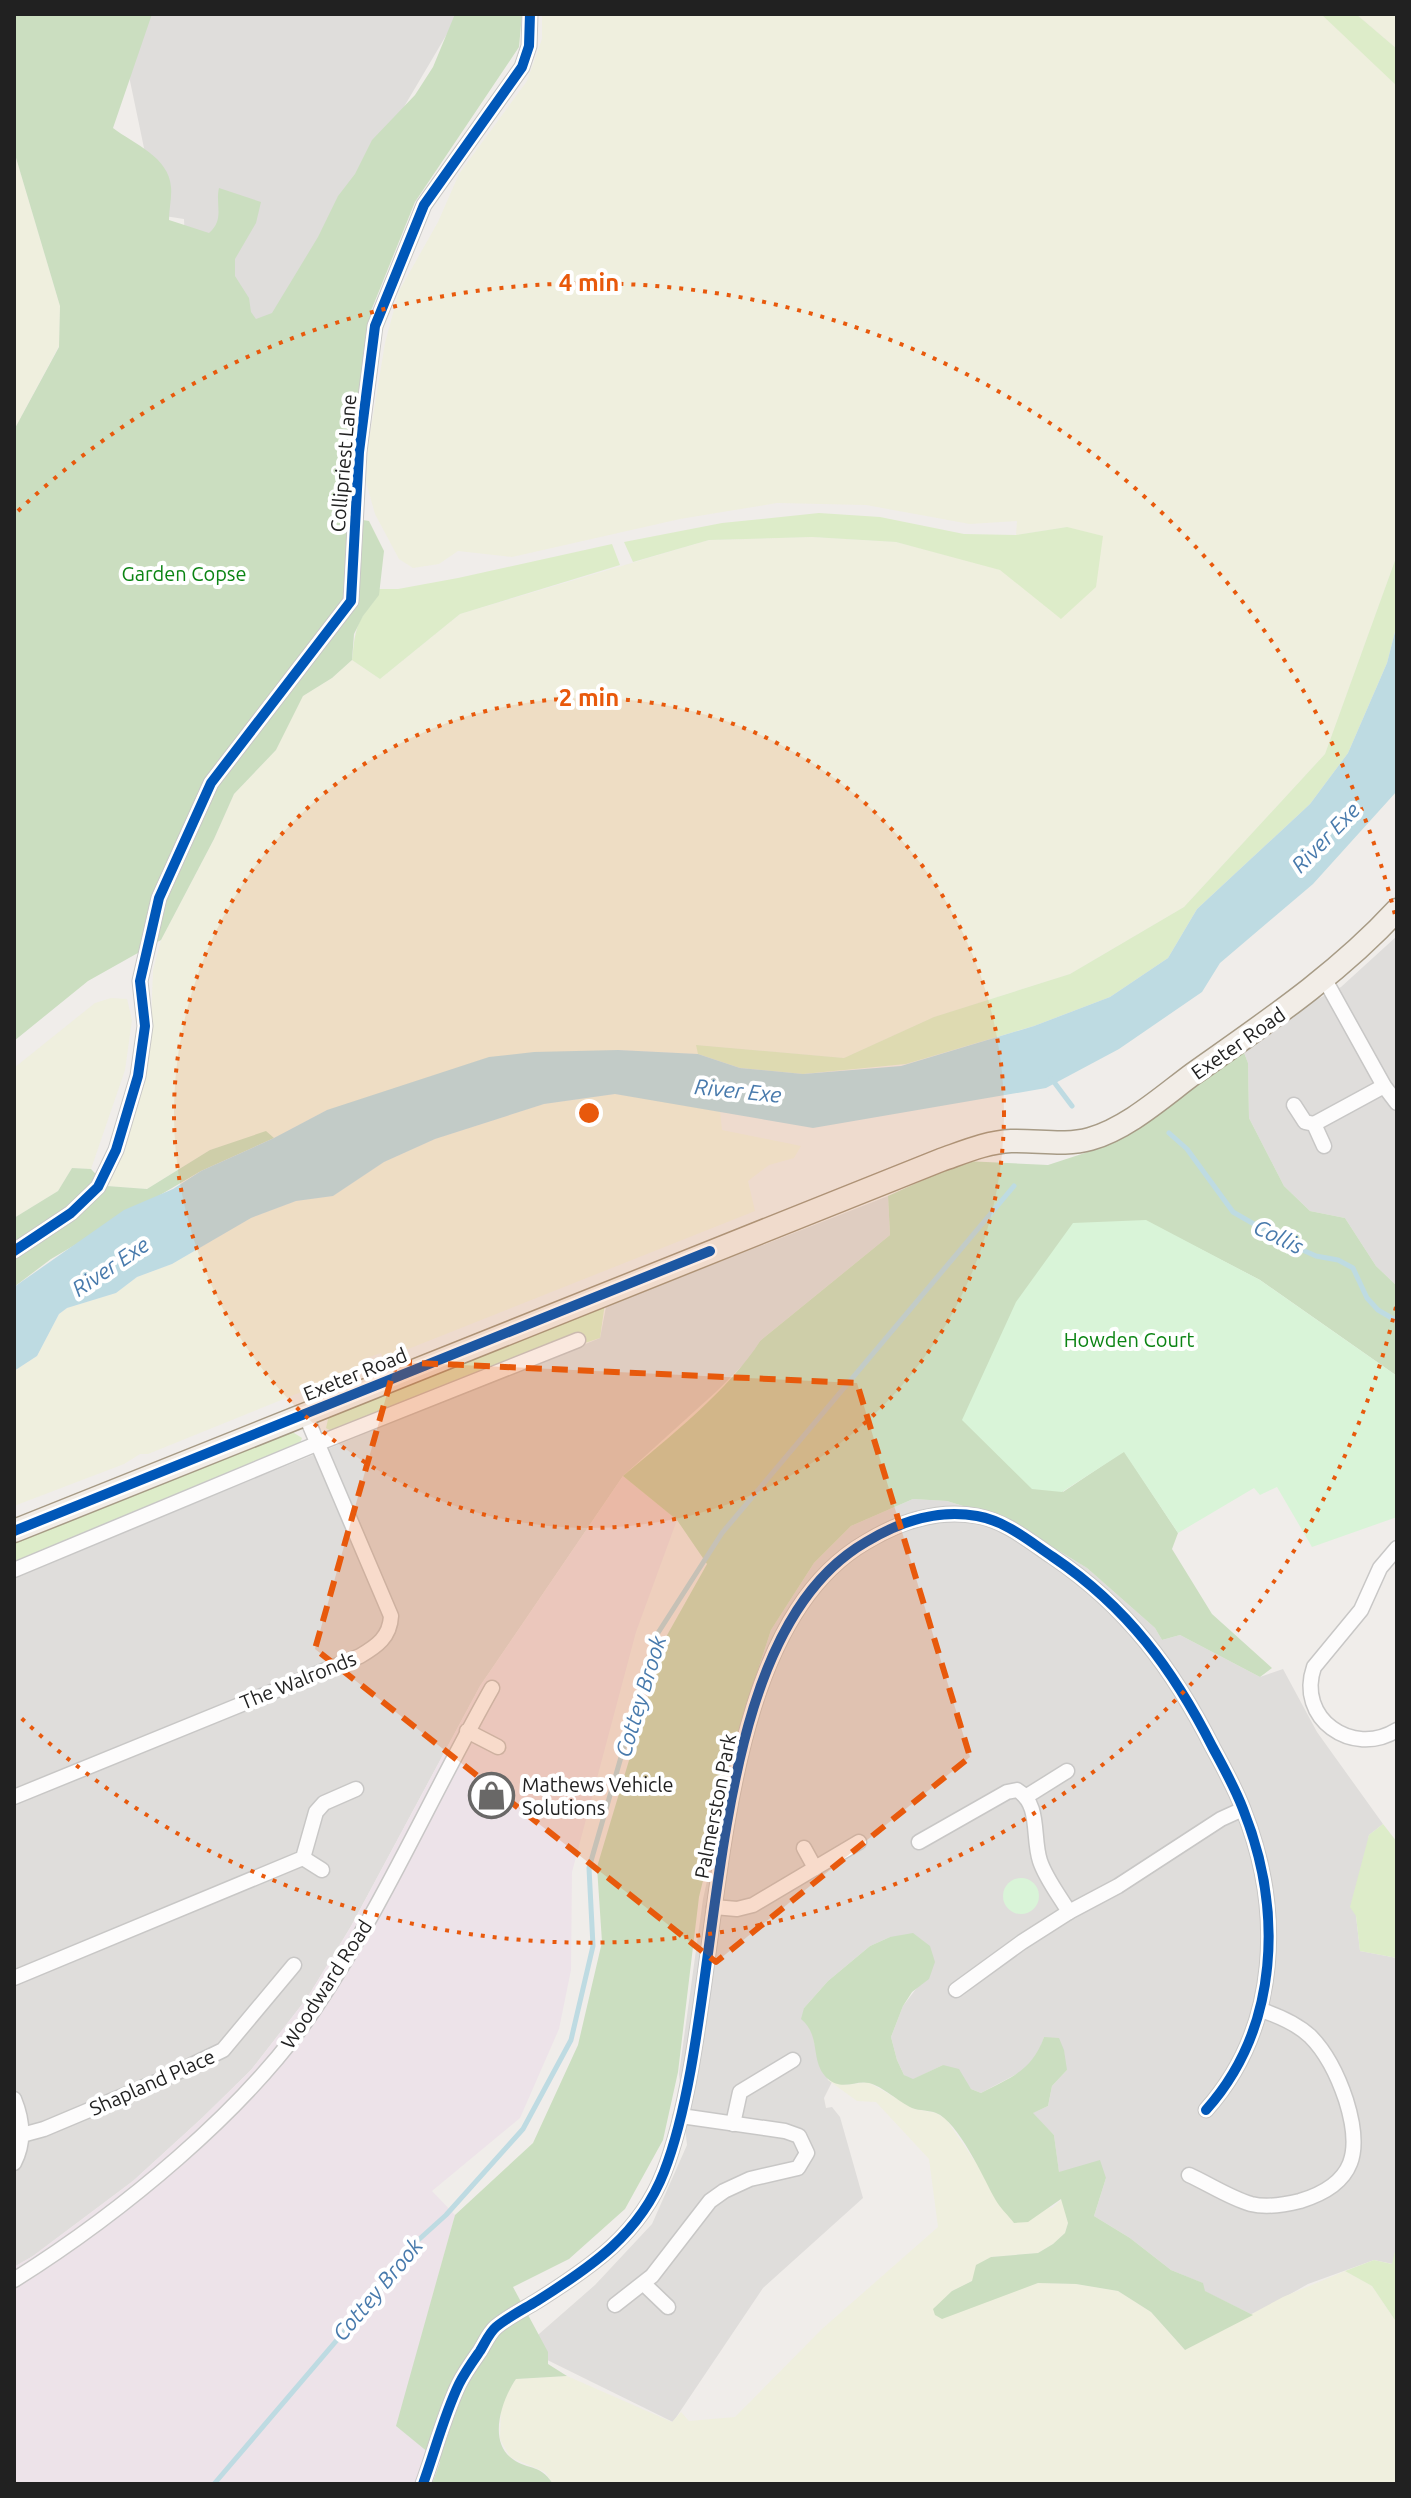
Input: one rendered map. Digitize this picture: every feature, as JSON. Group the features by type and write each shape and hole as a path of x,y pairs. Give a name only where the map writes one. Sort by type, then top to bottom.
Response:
{"main road":[{"name":"Exeter Road","path":"14,1531 941,1160 994,1142 1069,1144 1107,1133 1286,1008 1363,947 1397,910"}],"street":[{"name":"Collipriest Lane","path":"14,1251 80,1205 98,1187 116,1150 138,1076 145,1026 140,981 159,898 211,783 351,601 359,452 375,326 424,205 522,67 529,46 530,14"},
{"path":"1324,978 1384,1086 1397,1103"},
{"path":"1294,1105 1305,1122 1314,1124 1384,1086"},
{"path":"1314,1124 1324,1146"},
{"path":"14,1570 578,1340"},
{"name":"The Walronds","path":"14,1797 360,1656 383,1640 391,1627 391,1616 305,1414"},
{"name":"Palmerston Park","path":"423,2484 459,2384 494,2328 584,2272 619,2243 640,2218 663,2174 681,2116 733,1788 774,1649 808,1593 848,1554 891,1530 941,1514 982,1517 1007,1527 1074,1571 1121,1612 1169,1668 1198,1718 1243,1809 1260,1863 1268,1942 1267,1976 1261,2010 1240,2065 1206,2110"},
{"path":"1397,1548 1380,1568 1361,1610 1314,1667 1310,1678 1312,1698 1335,1731 1346,1737 1371,1741 1397,1730"},
{"name":"Woodward Road","path":"14,2280 85,2232 170,2163 257,2080 286,2046 315,2008 366,1923 492,1688"},
{"path":"467,1731 498,1747"},
{"path":"1027,1796 1067,1771"},
{"path":"303,1858 316,1812 324,1803 356,1789"},
{"path":"919,1842 1007,1792 1017,1790 1027,1796 1032,1805 1040,1861 1069,1912"},
{"path":"956,1990 1069,1912 1118,1886 1221,1819 1243,1809"},
{"name":"Palmerston Park","path":"714,1907 737,1909 753,1905 859,1842"},
{"path":"804,1848 815,1868"},
{"path":"303,1858 322,1870"},
{"path":"14,1978 303,1858"},
{"name":"Shapland Place","path":"22,2135 44,2129 163,2079 223,2050 294,1965"},
{"path":"1189,2175 1251,2204 1272,2206 1319,2194 1341,2177 1349,2164 1356,2141 1354,2127 1334,2067 1322,2049 1299,2027 1261,2010"},
{"path":"733,2124 740,2092 793,2060"},
{"path":"14,2099 22,2123 14,2163"},
{"path":"615,2305 644,2284 710,2201 750,2179 798,2168 807,2153 799,2136 681,2116"},
{"path":"644,2284 668,2307"}],"highlighted area":[{"path":"396,1362 857,1383 970,1757 716,1962 315,1649"}],"shaded area":[{"path":"146,14 455,14 454,22 312,263 275,345 187,294 184,219 158,215 125,57"},
{"path":"1397,936 1397,1286 1376,1266 1345,1218 1310,1211 1284,1186 1249,1118 1248,1063 1243,1050 1310,1003 1341,987"},
{"path":"888,1196 890,1235 760,1341 749,1359 717,1391 623,1476 480,1686 350,1928 307,1998 251,2070 133,2181 14,2267 14,1577 600,1338 606,1307 610,1305"},
{"path":"623,1476 677,1520 636,1632 572,1872 571,1970 559,2029 520,2118 432,2191 455,2215 397,2426 440,2462 432,2484 14,2484 14,2267 133,2181 202,2118 251,2070 307,1998 350,1928 480,1686"},
{"path":"913,1499 947,1501 1008,1520 1087,1568 1155,1628 1162,1640 1180,1635 1260,1677 1283,1669 1317,1732 1383,1824 1369,1835 1356,1916 1360,1951 1397,1958 1397,2243 1393,2264 1374,2260 1308,2284 1253,2315 1204,2291 1202,2283 1171,2270 1130,2238 1094,2216 1106,2178 1059,2173 1054,2135 1032,2113 1048,2106 1052,2086 1067,2070 1044,2037 1038,2055 1024,2070 981,2093 971,2089 943,2065 912,2080 904,2075 891,2037 903,2006 919,1985 890,1937 870,1946 828,1981 804,2008 828,2080 832,2082 824,2098 826,2108 832,2107 840,2117 863,2198 763,2288 673,2422 523,2348 595,2285 652,2224 687,2145 679,2074 703,1899 744,1713 771,1630 814,1563 851,1526"}],"green space":[{"name":"Garden Copse","path":"14,14 152,14 113,128 149,152 164,167 171,187 169,220 209,233 217,222 219,188 261,202 256,223 235,259 235,276 249,298 251,312 256,319 272,313 372,140 415,95 433,67 455,14 522,14 519,47 415,202 371,311 345,517 369,521 384,551 379,595 354,634 352,660 332,678 303,696 276,750 234,794 161,940 88,981 14,1041 14,430 59,347 60,306 14,151"},
{"path":"542,14 1321,14 1379,67 1397,86 1397,555 1325,754 1184,907 1070,974 934,1017 844,1058 697,1045 698,1054 618,1050 327,1110 274,1138 266,1132 210,1150 147,1189 107,1186 130,1130 150,1048 153,970 161,940 234,794 276,750 303,696 332,678 352,660 380,679 460,614 709,540 812,537 896,542 1000,569 1061,618 1067,527 1016,535 1017,521 970,524 866,505 777,503 680,519 512,557 458,551 439,564 413,568 399,559 375,514 366,482 368,446 385,343 399,291 438,222 459,174 527,81 542,39"},
{"path":"1321,14 1356,14 1397,49 1397,86"},
{"path":"1356,14 1397,14 1397,49"},
{"path":"14,151 60,306 59,346 14,430"},
{"path":"819,513 880,517 964,534 1016,535 1067,527 1103,536 1096,587 1061,619 1000,570 896,542 812,537 709,540 633,562 624,542 722,523"},
{"path":"612,544 620,565 460,614 380,679 352,660 359,624 379,589 398,589 458,578"},
{"path":"1397,555 1397,624 1387,663 1348,753 1310,804 1197,909 1168,958 1110,997 1034,1026 906,1064 803,1074 740,1068 698,1054 696,1045 844,1058 934,1017 1070,974 1184,907 1325,754"},
{"path":"111,998 127,999 132,1020 125,1070 91,1169 72,1168 58,1191 14,1218 14,1068 95,1003"},
{"path":"1243,1050 1248,1063 1249,1118 1284,1186 1310,1211 1345,1218 1376,1266 1397,1286 1397,1376 1260,1280 1146,1221 1063,1492 1124,1451 1178,1533 1172,1549 1212,1614 1272,1668 1260,1677 1180,1635 1162,1640 1155,1628 1087,1568 1008,1520 947,1501 913,1499 851,1526 814,1563 771,1630 744,1713 699,1897 678,2072 663,2140 625,2209 569,2259 513,2287 548,2352 548,2364 567,2376 516,2379 506,2397 500,2418 500,2439 510,2457 543,2472 553,2484 432,2484 440,2462 396,2426 455,2215 533,2143 578,2045 602,1942 597,1867 666,1637 707,1564 677,1520 623,1476 715,1395 760,1341 890,1235 888,1196 965,1161 1048,1165 1103,1147 1157,1113"},
{"path":"615,1094 720,1110 722,1130 801,1146 794,1158 769,1165 748,1181 755,1211 383,1359 381,1353 361,1360 363,1367 14,1506 14,1371 37,1356 59,1314 67,1308 116,1293 137,1277 172,1264 251,1218 296,1201 333,1196 384,1162 435,1139 544,1104"},
{"path":"266,1131 274,1138 201,1171 51,1259 14,1287 14,1218 58,1191 72,1168 91,1169 107,1186 147,1189 210,1150"},
{"name":"Howden Court","path":"1146,1220 1260,1280 1397,1376 1397,1517 1312,1547 1277,1487 1260,1495 1254,1488 1178,1533 1124,1452 1062,1492 1032,1489 962,1420 1016,1302 1073,1223"},
{"path":"605,1303 600,1338 585,1343 578,1332 353,1423 331,1431 326,1428 329,1415"},
{"path":"291,1431 302,1438 300,1444 14,1564 14,1541"},
{"path":"1383,1824 1397,1842 1397,1958 1360,1951 1356,1916 1350,1907 1369,1835"},
{"path":"1021,1878 1034,1883 1039,1896 1034,1909 1021,1914 1008,1909 1003,1896 1008,1883"},
{"path":"913,1933 930,1946 935,1962 929,1979 912,1992 903,2006 891,2037 904,2075 913,2079 943,2065 959,2069 971,2089 981,2093 1027,2065 1044,2037 1059,2038 1067,2070 1052,2086 1048,2106 1033,2113 1054,2135 1059,2172 1100,2160 1106,2178 1094,2216 1130,2238 1171,2270 1203,2283 1205,2291 1253,2315 1185,2350 1151,2312 1118,2291 1076,2284 1038,2283 942,2319 935,2315 933,2309 952,2291 972,2281 976,2265 991,2257 1038,2253 1065,2233 1068,2223 1061,2199 1028,2222 1014,2223 997,2202 961,2138 944,2118 933,2112 912,2108 874,2085 864,2082 838,2084 822,2072 811,2033 801,2019 804,2008 828,1981 870,1946 890,1937"},
{"path":"828,2080 845,2085 868,2082 915,2109 936,2113 946,2119 985,2176 996,2200 1052,2208 1062,2199 1068,2223 1065,2233 1053,2244 1038,2253 991,2257 972,2281 952,2291 1003,2294 1038,2283 1076,2284 1118,2291 1151,2312 1185,2350 1283,2297 1345,2271 1372,2286 1397,2323 1397,2484 553,2484 545,2472 510,2457 500,2439 501,2411 506,2393 516,2379 567,2376 672,2422 681,2412 689,2421 735,2417 822,2329 938,2227 929,2159 876,2102 857,2101"},
{"path":"1397,2243 1397,2323 1372,2286 1345,2271 1374,2260 1392,2264"}],"water":[{"name":"River Exe","path":"1397,624 1397,791 1313,884 1220,963 1202,992 1119,1049 1046,1088 813,1128 615,1094 544,1104 435,1139 384,1162 333,1196 296,1201 251,1218 172,1264 137,1277 116,1293 67,1308 59,1314 37,1356 14,1371 14,1287 124,1210 173,1189 201,1171 327,1110 489,1057 534,1052 618,1050 698,1054 740,1068 803,1074 901,1066 1034,1026 1110,997 1168,958 1197,909 1310,804 1348,753 1387,663"}],"waterway":[{"name":"Cottey Brook","path":"1051,1078 1072,1106"},
{"name":"Collis","path":"1169,1133 1187,1149 1233,1212 1287,1243 1353,1268 1367,1298 1378,1310 1397,1321"},
{"name":"Cottey Brook","path":"214,2484 384,2285 415,2243 446,2215 523,2129 571,2040 593,1946 589,1868 656,1636 722,1533 1014,1186"}],"cycle path":[{"path":"14,1251 71,1213 98,1187 116,1150 138,1076 145,1026 140,981 159,898 211,783 351,601 359,452 375,326 424,205 522,67 529,46 530,14"},
{"path":"14,1531 710,1251"},
{"path":"423,2484 454,2396 491,2332 595,2262 628,2231 654,2194 664,2172 685,2100 726,1831 744,1740 772,1658 811,1591 866,1542 892,1529 919,1519 962,1514 998,1522 1017,1532 1079,1576 1126,1619 1164,1666 1198,1719 1229,1778 1256,1847 1268,1926 1267,1966 1261,2005 1249,2042 1230,2077 1206,2110"}],"place":[{"name":"Mathews Vehicle Solutions","path":"491,1795"}]}
